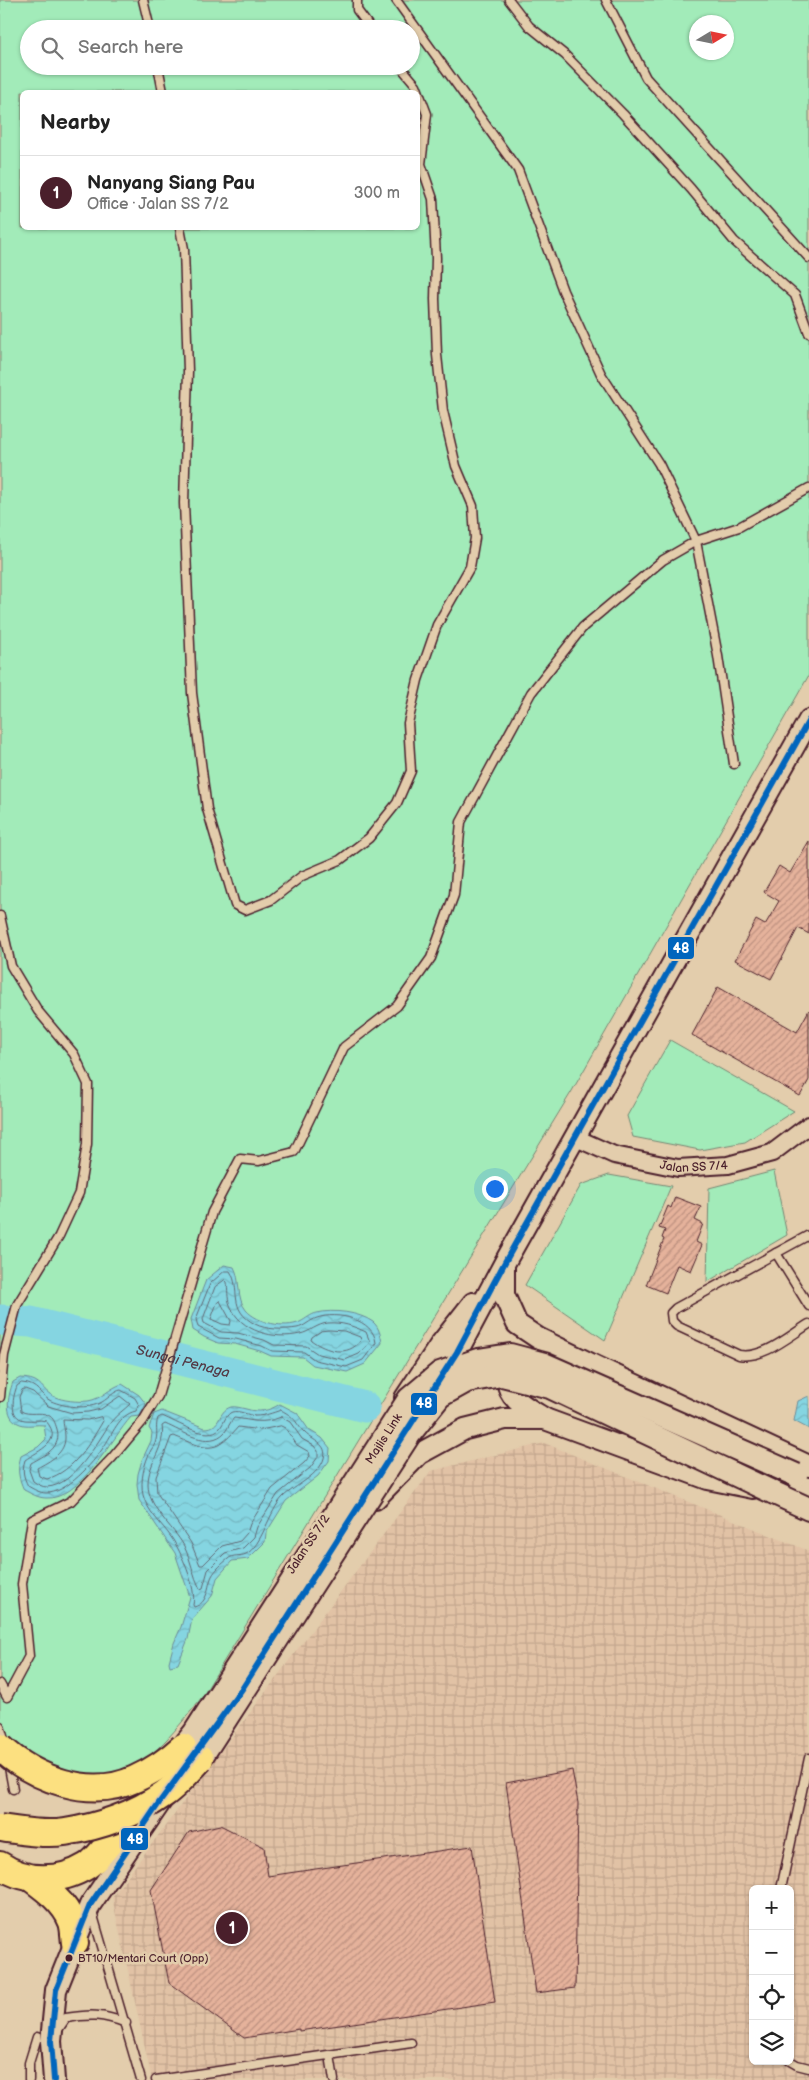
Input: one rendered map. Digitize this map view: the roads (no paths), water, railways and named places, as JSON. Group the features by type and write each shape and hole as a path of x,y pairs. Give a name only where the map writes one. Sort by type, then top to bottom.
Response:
{"highway":[{"path":"3,1745 15,1761 50,1780 81,1786 105,1786 134,1780 168,1761 192,1753"},
{"path":"0,1828 39,1833 64,1832 90,1827 130,1814 164,1794 192,1753"},
{"path":"0,1865 31,1878 61,1877 89,1865 119,1832"},
{"path":"31,1878 54,1896 64,1908 72,1922 75,1942"}],"main road":[{"name":"Majlis Link","path":"192,1753 195,1732 409,1399 440,1373 478,1360 510,1355 544,1364 805,1474"},
{"name":"Majlis Link","path":"192,1753 409,1435 440,1396 467,1381 502,1375 550,1387 809,1509"}],"street":[{"name":"Jalan SS 7/2","path":"44,2039 56,1990 90,1905 159,1803 242,1689 457,1352 504,1262 809,720"},
{"name":"Jalan SS 7/4","path":"574,1137 614,1155 678,1168 728,1165 772,1153 809,1125"},
{"name":"Jalan SS 7/2","path":"119,1832 440,1345 504,1262"},
{"path":"504,1262 504,1295 517,1324 538,1338 805,1474"},
{"path":"595,1366 559,1355 533,1354 517,1358 508,1381 511,1393 519,1402 545,1419 708,1479 772,1492"},
{"path":"342,1532 419,1454 465,1429 505,1419 545,1419"},
{"path":"44,2039 54,2080"}],"lane":[{"path":"144,0 148,20"},
{"path":"357,0 357,10 364,20"},
{"path":"396,0 410,20"},
{"path":"509,0 529,26 565,55 623,114 691,189 734,241 795,294 809,333"},
{"path":"606,0 646,78 809,258"},
{"path":"420,33 518,170 563,291 602,374 659,464 696,541 718,656 734,764"},
{"path":"160,75 164,90"},
{"path":"408,75 418,90"},
{"path":"180,230 184,250 188,371 184,503 192,693 207,810 235,905 245,910 271,900 302,876 340,860 370,838 397,803 411,771 408,723 418,680 437,625 470,567 475,538 473,506 456,466 443,411 437,355 436,258 433,200 421,164 427,114 420,96"},
{"path":"0,1684 7,1697 29,1656 22,1584 32,1520 71,1501 112,1458 143,1421 158,1396 212,1212 240,1159 259,1161 294,1152 344,1047 397,1006 431,958 454,895 461,822 531,693 583,627 663,560 696,541 740,527 809,488"},
{"path":"0,916 11,966 38,1011 74,1054 88,1084 87,1144 79,1193 59,1236 17,1305 4,1355 0,1397"},
{"path":"809,1235 676,1308 671,1313 672,1321 677,1326 739,1355 750,1357 761,1353 809,1324"},
{"path":"776,1253 809,1306"},
{"path":"250,1633 269,1647"},
{"path":"0,1726 13,1789"},
{"path":"3,1745 33,1766 79,1781 150,1783"},
{"path":"782,1885 809,1758"},
{"path":"90,1905 142,2080"},
{"path":"30,2080 29,2064 44,2039 66,2018 86,2014 106,2016 126,2023"},
{"path":"156,2080 411,2043"},
{"path":"330,2054 334,2080"},
{"path":"794,2064 809,2068"}],"water":[{"path":"224,1265 234,1267 243,1305 251,1315 257,1318 272,1324 287,1325 300,1322 313,1314 323,1312 338,1311 353,1314 375,1324 382,1343 365,1364 347,1372 313,1365 303,1357 271,1356 235,1344 218,1343 204,1337 193,1330 191,1319 206,1280"},
{"path":"20,1378 37,1382 57,1398 75,1401 93,1400 122,1384 139,1395 146,1404 140,1416 131,1417 94,1466 71,1490 58,1496 40,1497 24,1490 19,1477 21,1456 38,1447 46,1439 44,1425 24,1425 12,1419 8,1401 13,1382"},
{"path":"809,1396 809,1429 794,1421 798,1401"},
{"path":"280,1404 297,1413 309,1430 322,1438 330,1448 329,1461 318,1476 286,1501 266,1533 265,1542 248,1559 232,1561 217,1578 212,1596 192,1619 188,1639 178,1664 170,1666 169,1662 174,1643 190,1597 175,1553 139,1500 138,1474 151,1441 152,1433 149,1428 154,1414 162,1411 205,1428 214,1425 223,1412 231,1407 260,1411 268,1410"}],"waterway":[{"name":"Sungai Penaga","path":"0,1320 31,1322 365,1407"}],"place":[{"name":"Nanyang Siang Pau","path":"232,1928"},
{"name":"BT10/Mentari Court (Opp)","path":"69,1958"}]}
